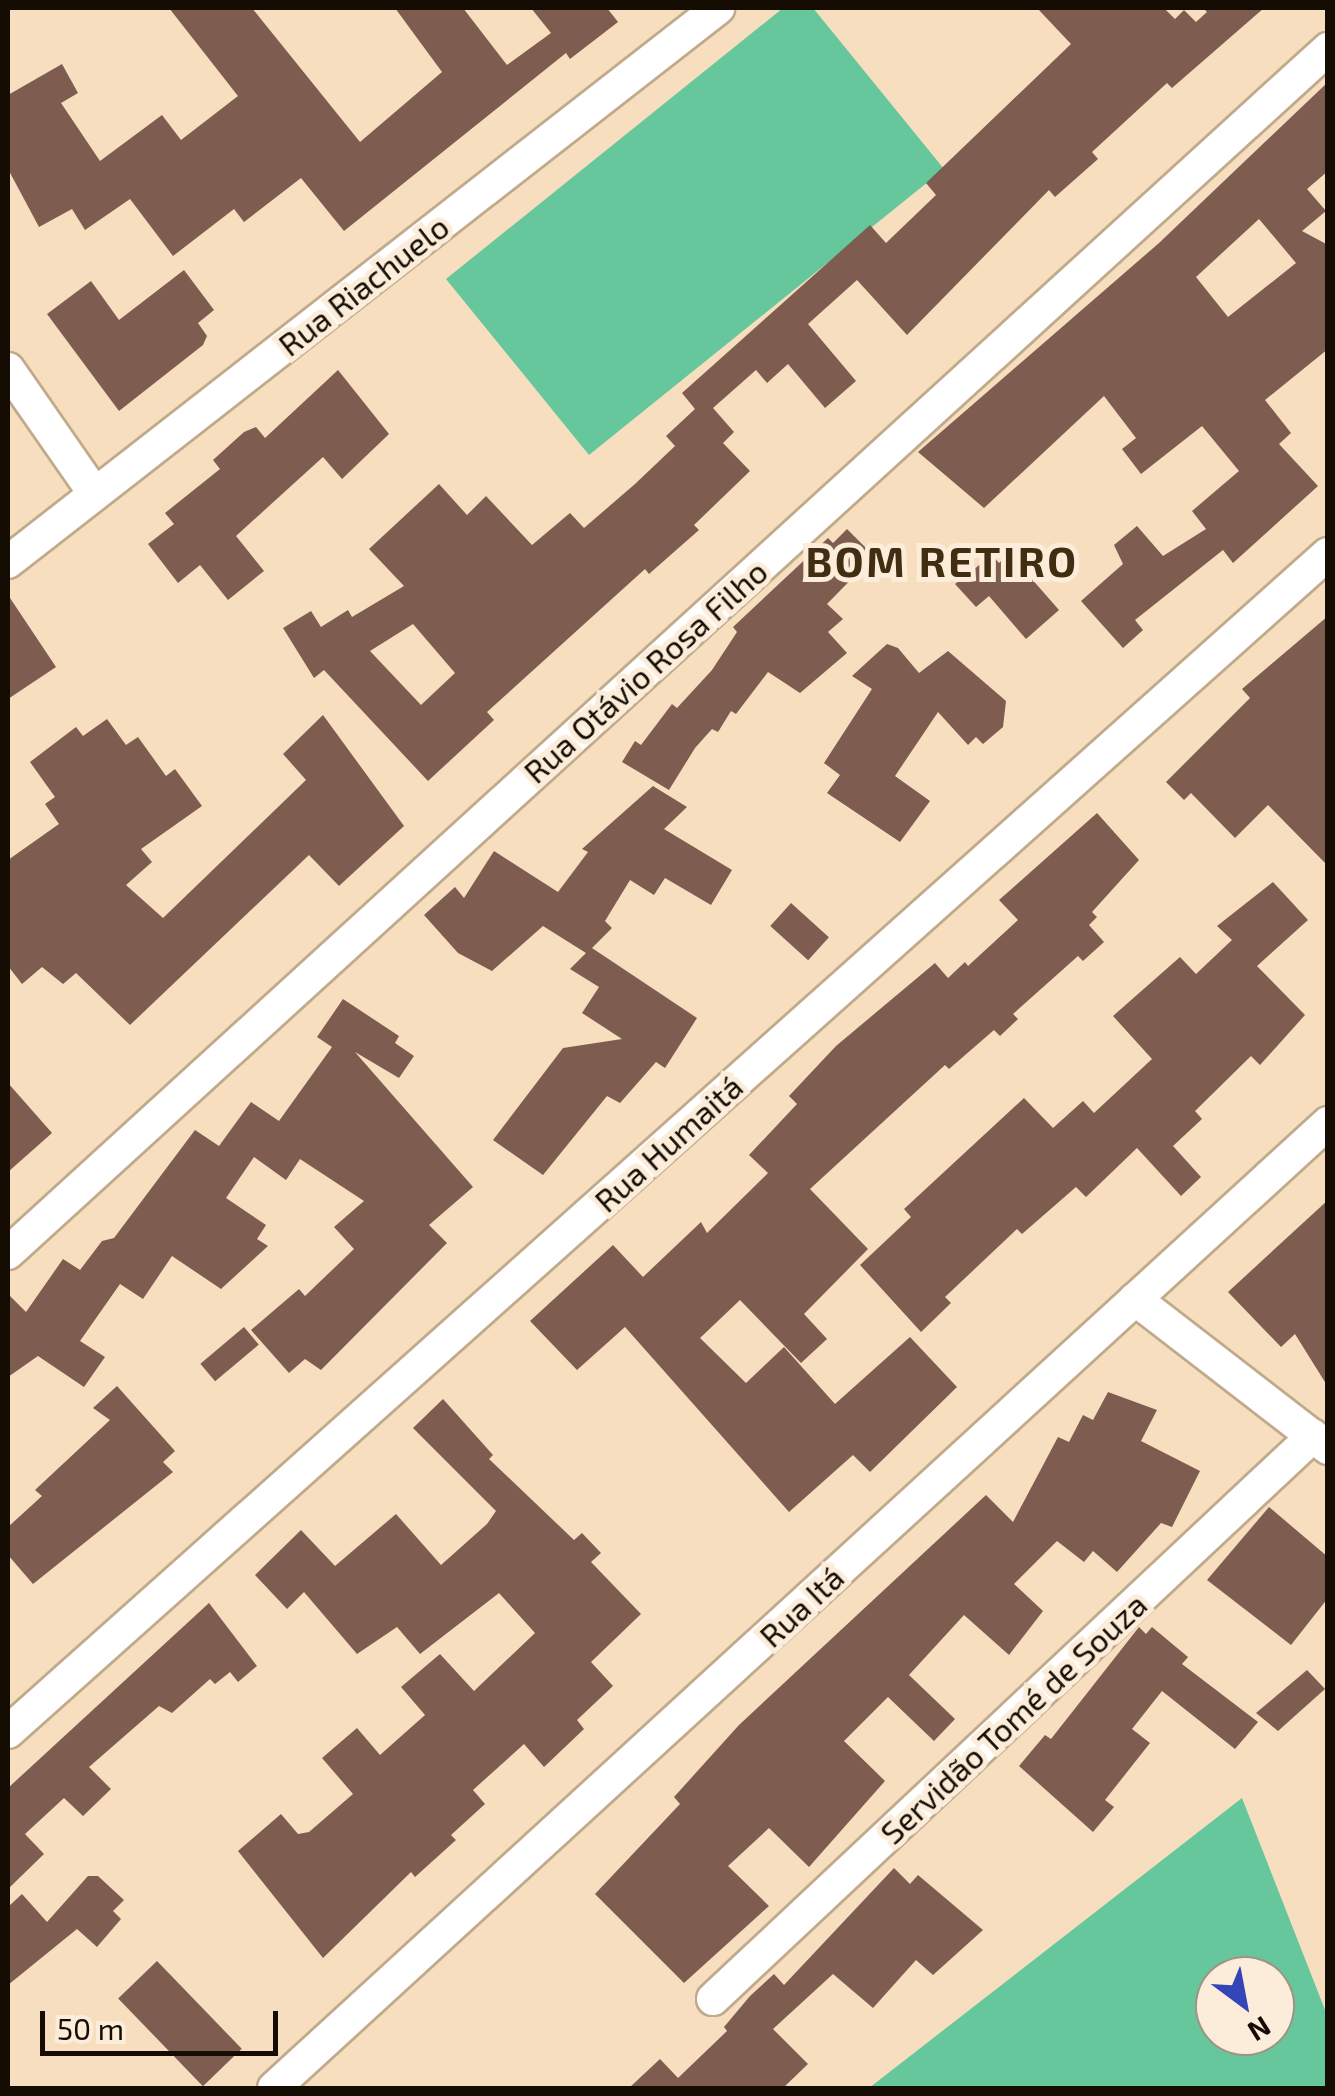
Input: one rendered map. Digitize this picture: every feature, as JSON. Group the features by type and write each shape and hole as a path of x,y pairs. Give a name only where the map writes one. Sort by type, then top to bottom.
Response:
{"street":[{"name":"Rua Riachuelo","path":"8,562 718,8"},
{"name":"Rua Otávio Rosa Filho","path":"8,1253 1328,49"},
{"path":"8,369 94,494"},
{"name":"Rua Humaitá","path":"8,1732 1328,554"},
{"name":"Rua Itá","path":"274,2088 1328,1123"},
{"path":"1134,1300 1320,1442"},
{"name":"Servidão Tomé de Souza","path":"713,1999 1320,1442"}],"green space":[{"path":"783,8 813,8 944,169 589,455 446,279"},
{"path":"1242,1798 1327,2015 1327,2088 869,2088"}],"building":[{"path":"169,8 252,8 360,142 442,72 395,8 463,8 507,65 551,33 531,8 607,8 618,22 570,59 566,53 344,231 301,178 244,222 234,209 173,256 130,199 85,230 72,209 39,227 8,169 8,95 62,64 78,93 61,103 100,161 162,115 181,140 238,96"},
{"path":"1037,8 1164,8 1175,19 1184,10 1196,22 1207,12 1203,8 1264,8 1172,88 1167,83 1092,152 1098,159 1055,197 1049,190 907,335 857,280 808,324 856,381 825,408 788,364 767,383 756,370 713,408 734,432 723,443 750,471 694,525 699,530 649,574 645,569 487,712 494,720 428,781 324,670 314,678 283,628 311,611 321,627 348,610 352,617 404,586 369,549 439,484 467,515 486,496 532,545 570,513 584,528 675,446 666,436 695,409 682,393 870,225 886,243 936,195 926,183 1071,44","holes":["413,624 455,673 421,705 370,651"]},
{"path":"1328,82 1328,171 1307,189 1326,211 1302,231 1328,245 1328,349 1265,400 1291,433 1279,444 1318,486 1233,563 1223,550 1135,620 1143,630 1123,648 1081,601 1123,564 1114,545 1137,526 1163,556 1206,529 1192,511 1239,471 1202,426 1141,474 1122,449 1136,438 1104,396 984,508 918,452 1159,243","holes":["1259,219 1296,263 1228,317 1196,277"]},
{"path":"184,270 214,310 198,323 207,336 203,345 119,411 47,314 91,281 119,320"},
{"path":"338,370 389,434 342,479 323,457 236,536 264,571 228,600 200,565 178,583 148,544 174,524 165,513 220,469 213,460 244,432 256,427 265,438"},
{"path":"847,529 874,556 827,604 843,619 828,632 847,653 800,693 768,672 736,714 731,711 718,732 712,729 695,748 669,790 622,762 635,741 641,745 672,704 677,708 712,670 737,632 733,627 828,538 833,543"},
{"path":"1009,553 1059,610 1026,639 989,596 976,607 955,584 992,555 999,563"},
{"path":"8,595 56,667 8,699"},
{"path":"1328,616 1328,866 1268,805 1235,838 1191,793 1184,800 1166,782 1250,698 1242,689"},
{"path":"887,644 898,648 919,673 948,651 1006,701 1003,727 983,744 976,737 968,745 938,712 895,776 930,801 900,842 827,793 840,775 824,763 872,689 852,676"},
{"path":"323,715 404,826 339,886 309,855 130,1025 76,973 63,984 42,967 22,984 8,966 8,860 59,824 45,804 55,797 30,762 76,727 83,736 107,719 126,745 138,737 166,776 175,769 202,806 141,849 152,862 126,885 163,918 306,780 283,754"},
{"path":"653,786 687,807 664,829 732,870 711,905 665,878 654,895 630,880 605,921 612,928 592,948 697,1018 665,1068 656,1062 620,1103 607,1096 543,1175 493,1140 563,1048 622,1039 582,1013 599,987 570,969 586,953 543,926 492,971 458,953 424,915 455,887 464,898 494,851 558,892 588,852 582,849"},
{"path":"1097,813 1139,860 1092,912 1097,917 1089,925 1104,942 1083,961 1078,956 1013,1014 1018,1019 1000,1036 994,1030 949,1069 945,1065 810,1189 868,1249 804,1314 827,1339 801,1363 740,1300 700,1338 746,1383 784,1347 835,1404 910,1337 957,1387 870,1472 853,1455 789,1512 625,1327 577,1370 530,1321 613,1245 643,1277 701,1222 707,1233 768,1173 749,1155 797,1104 789,1096 836,1046 935,963 948,978 965,962 968,966 1018,920 999,900"},
{"path":"1273,882 1308,920 1257,966 1305,1015 1260,1065 1251,1056 1195,1111 1202,1119 1173,1146 1201,1177 1181,1196 1137,1148 1086,1197 1076,1187 1022,1234 1017,1229 945,1297 951,1303 921,1332 860,1265 911,1217 904,1209 1024,1098 1053,1128 1083,1101 1094,1113 1152,1059 1113,1016 1180,957 1196,974 1232,940 1217,926"},
{"path":"791,903 829,937 808,960 770,926"},
{"path":"343,999 399,1036 395,1043 414,1056 399,1078 355,1052 473,1187 429,1225 447,1243 321,1370 305,1359 289,1373 251,1330 299,1289 305,1296 354,1249 334,1227 364,1201 300,1159 286,1180 254,1157 226,1198 266,1225 257,1239 268,1246 221,1289 172,1256 143,1299 120,1284 80,1341 105,1357 84,1387 38,1356 8,1377 8,1294 26,1312 63,1259 80,1270 102,1241 114,1238 195,1130 219,1146 251,1102 279,1121 332,1047 317,1037"},
{"path":"8,1083 52,1133 8,1172"},
{"path":"1328,1200 1328,1387 1295,1334 1281,1347 1228,1292"},
{"path":"244,1327 259,1345 215,1381 200,1364"},
{"path":"117,1386 175,1451 163,1462 173,1472 33,1584 8,1555 8,1527 42,1496 35,1490 110,1420 93,1408"},
{"path":"1108,1392 1157,1410 1141,1441 1200,1471 1172,1527 1161,1523 1117,1572 1093,1551 1084,1562 1057,1541 1014,1584 1043,1611 1009,1655 964,1615 909,1675 955,1719 934,1741 888,1697 844,1741 885,1781 809,1867 769,1828 728,1866 769,1906 684,1983 595,1894 680,1804 674,1797 739,1725 986,1495 1013,1522 1058,1437 1069,1442 1083,1415 1093,1420"},
{"path":"443,1399 493,1455 489,1459 574,1540 582,1533 601,1553 591,1562 641,1614 591,1662 613,1686 577,1720 584,1729 544,1767 524,1744 473,1790 485,1804 451,1835 456,1840 415,1877 411,1872 323,1958 238,1851 281,1814 298,1834 309,1832 353,1794 322,1758 357,1728 380,1755 425,1715 401,1687 440,1654 474,1691 535,1633 499,1593 420,1654 397,1627 357,1654 304,1592 287,1609 255,1575 301,1530 335,1566 396,1514 441,1565 487,1524 496,1511 413,1428"},
{"path":"1269,1507 1328,1557 1328,1598 1291,1645 1207,1580"},
{"path":"209,1603 257,1666 238,1682 230,1672 215,1684 210,1679 172,1713 159,1706 89,1767 111,1789 83,1816 64,1798 25,1834 44,1854 8,1889 8,1788"},
{"path":"1139,1627 1146,1634 1152,1627 1188,1657 1182,1664 1258,1722 1235,1749 1162,1691 1132,1729 1150,1743 1105,1800 1114,1807 1093,1832 1019,1766 1045,1735 1051,1739"},
{"path":"1307,1670 1325,1689 1278,1731 1256,1713"},
{"path":"894,1868 910,1884 918,1875 983,1930 933,1975 916,1960 873,2008 833,1974 773,2029 808,2064 783,2088 629,2088 660,2059 678,2078 727,2031 724,2027 750,1996 774,1974 784,1985"},
{"path":"88,1876 98,1876 124,1900 113,1911 121,1919 97,1947 77,1929 8,1985 8,1907 22,1894 47,1922"},
{"path":"157,1961 242,2049 203,2086 118,1999"}],"district":[{"name":"BOM RETIRO","path":"942,560"}]}
